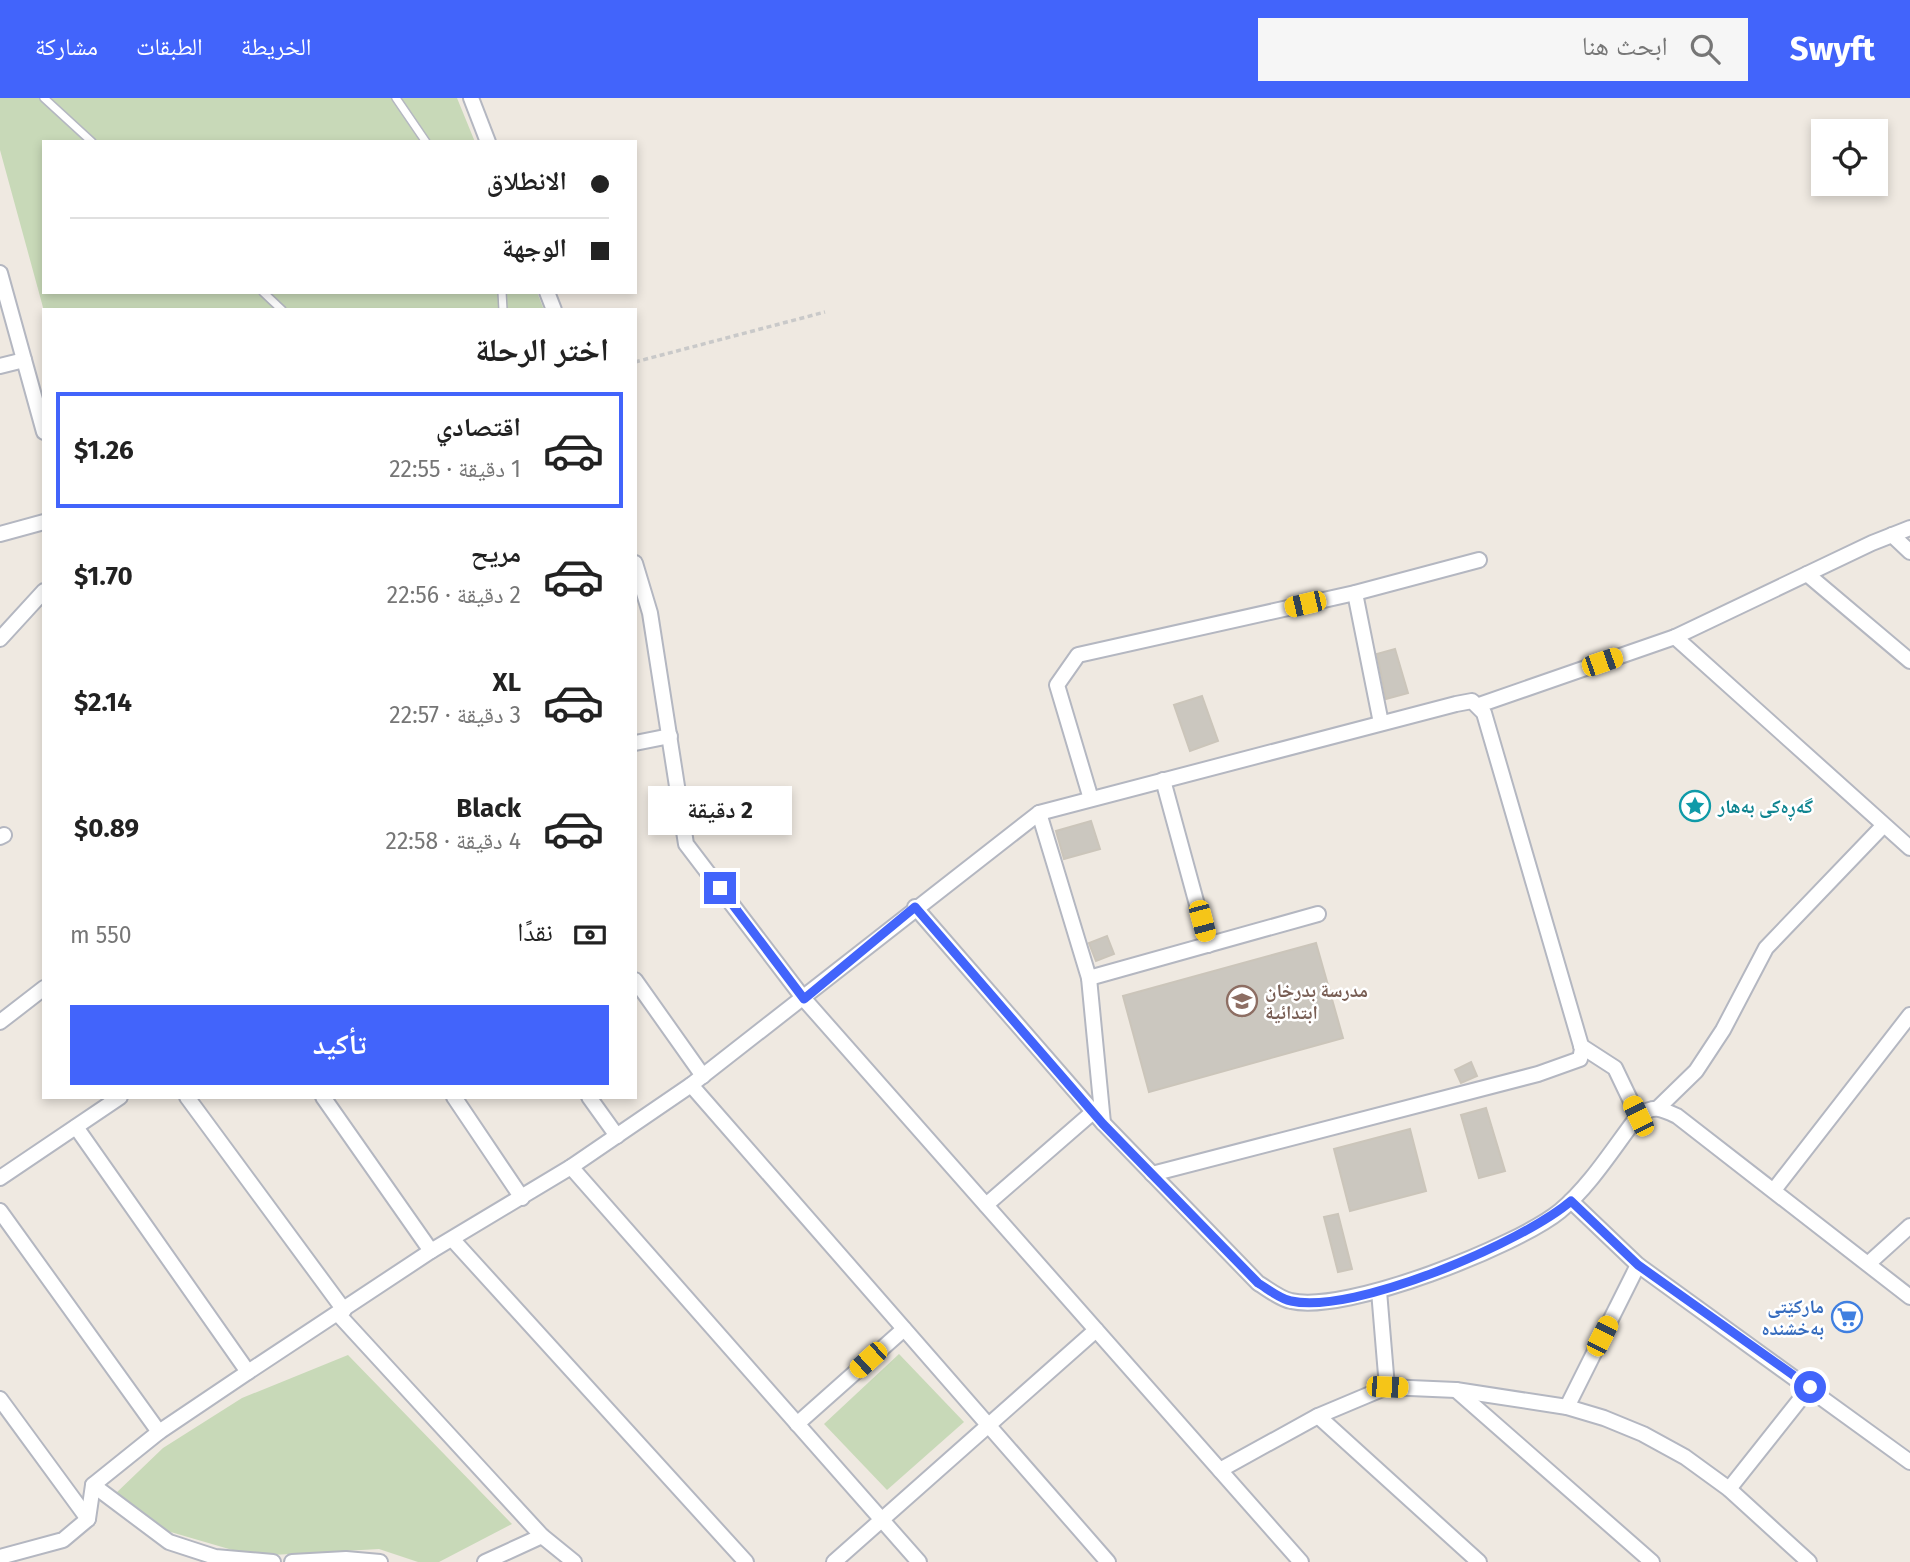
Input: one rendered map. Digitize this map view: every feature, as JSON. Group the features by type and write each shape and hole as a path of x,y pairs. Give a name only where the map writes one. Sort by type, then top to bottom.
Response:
{"street":[{"path":"471,98 487,140"},
{"path":"0,273 42,425"},
{"path":"0,366 24,360"},
{"path":"0,534 42,523"},
{"path":"1479,705 1675,637 1910,528"},
{"path":"1892,535 1910,552"},
{"path":"1091,799 1057,685 1078,655 1355,593 1479,561"},
{"path":"637,570 650,613 686,844 804,999 1301,1562"},
{"path":"1807,574 1910,661"},
{"path":"0,639 42,593"},
{"path":"1355,593 1381,723"},
{"path":"1675,637 1883,827 1907,840"},
{"path":"0,1557 63,1540 88,1519 93,1485 159,1432 431,1251 571,1167 697,1080 804,999 915,907 1039,813 1456,704 1472,701 1479,705 1485,713 1581,1046 1580,1059 1538,1074 1152,1174"},
{"path":"637,743 670,736"},
{"path":"1163,780 1208,945"},
{"path":"1039,813 1089,978 1103,1124"},
{"path":"1659,1107 1696,1071 1723,1030 1766,948 1883,827"},
{"path":"915,907 1103,1124 1258,1283 1290,1301 1325,1301 1379,1291 1500,1246 1557,1213 1571,1201 1638,1116 1649,1108 1659,1107 1677,1116 1910,1297"},
{"path":"1089,978 1318,914"},
{"path":"637,983 697,1080 904,1329 1108,1562"},
{"path":"0,1022 42,990"},
{"path":"1774,1190 1910,1014"},
{"path":"1581,1046 1615,1068 1638,1116"},
{"path":"0,1178 117,1099"},
{"path":"188,1099 341,1312 542,1536 574,1562"},
{"path":"324,1099 431,1251"},
{"path":"455,1099 522,1198"},
{"path":"590,1099 617,1136"},
{"path":"986,1205 1093,1112"},
{"path":"76,1127 248,1372"},
{"path":"571,1167 919,1562"},
{"path":"1571,1201 1638,1265 1910,1462"},
{"path":"0,1211 159,1432"},
{"path":"1869,1263 1910,1226"},
{"path":"453,1240 746,1562"},
{"path":"1567,1407 1638,1265"},
{"path":"1379,1291 1387,1387"},
{"path":"797,1424 904,1329"},
{"path":"834,1562 1096,1330"},
{"path":"1220,1470 1318,1416 1387,1387 1456,1390 1567,1407 1643,1434 1685,1457 1729,1489 1809,1562"},
{"path":"1729,1489 1810,1387"},
{"path":"1456,1390 1652,1562"},
{"path":"0,1399 7,1421 88,1519"},
{"path":"1318,1416 1479,1562"},
{"path":"93,1485 169,1542 216,1560 273,1562"},
{"path":"485,1562 542,1536"},
{"path":"292,1562 346,1559 380,1562"}],"lane":[{"path":"44,98 90,140"},
{"path":"396,98 425,140"},
{"path":"265,294 280,308"}],"path":[{"path":"637,361 825,312"}],"green space":[{"path":"0,98 457,98 474,140 42,140 42,294 538,294 543,308 43,308 0,150"},
{"path":"899,1354 964,1422 887,1490 824,1424"},
{"path":"348,1355 512,1524 439,1562 418,1562 379,1549 253,1556 157,1528 114,1495 163,1448 242,1398"}],"building":[{"path":"1395,649 1408,693 1386,699 1377,654"},
{"path":"1202,696 1218,741 1190,751 1174,705"},
{"path":"1091,821 1100,849 1064,859 1056,831"},
{"path":"1107,936 1114,954 1096,961 1089,943"},
{"path":"1316,943 1343,1038 1149,1092 1123,996"},
{"path":"1471,1062 1477,1076 1461,1083 1455,1070"},
{"path":"1486,1108 1505,1171 1479,1178 1461,1115"},
{"path":"1410,1129 1426,1191 1350,1211 1334,1149"},
{"path":"1338,1214 1352,1269 1338,1272 1324,1217"}],"place":[{"name":"گەڕەکی بەهار","path":"1695,806"},
{"name":"مدرسة بدرخان ابتدائية","path":"1242,1001"},
{"name":"مارکێتی بەخشندە","path":"1847,1317"}],"route":[{"path":"720,888 804,999 915,907 1103,1124 1258,1283 1290,1301 1325,1301 1379,1291 1500,1246 1557,1213 1571,1201 1638,1265 1810,1387"}]}
